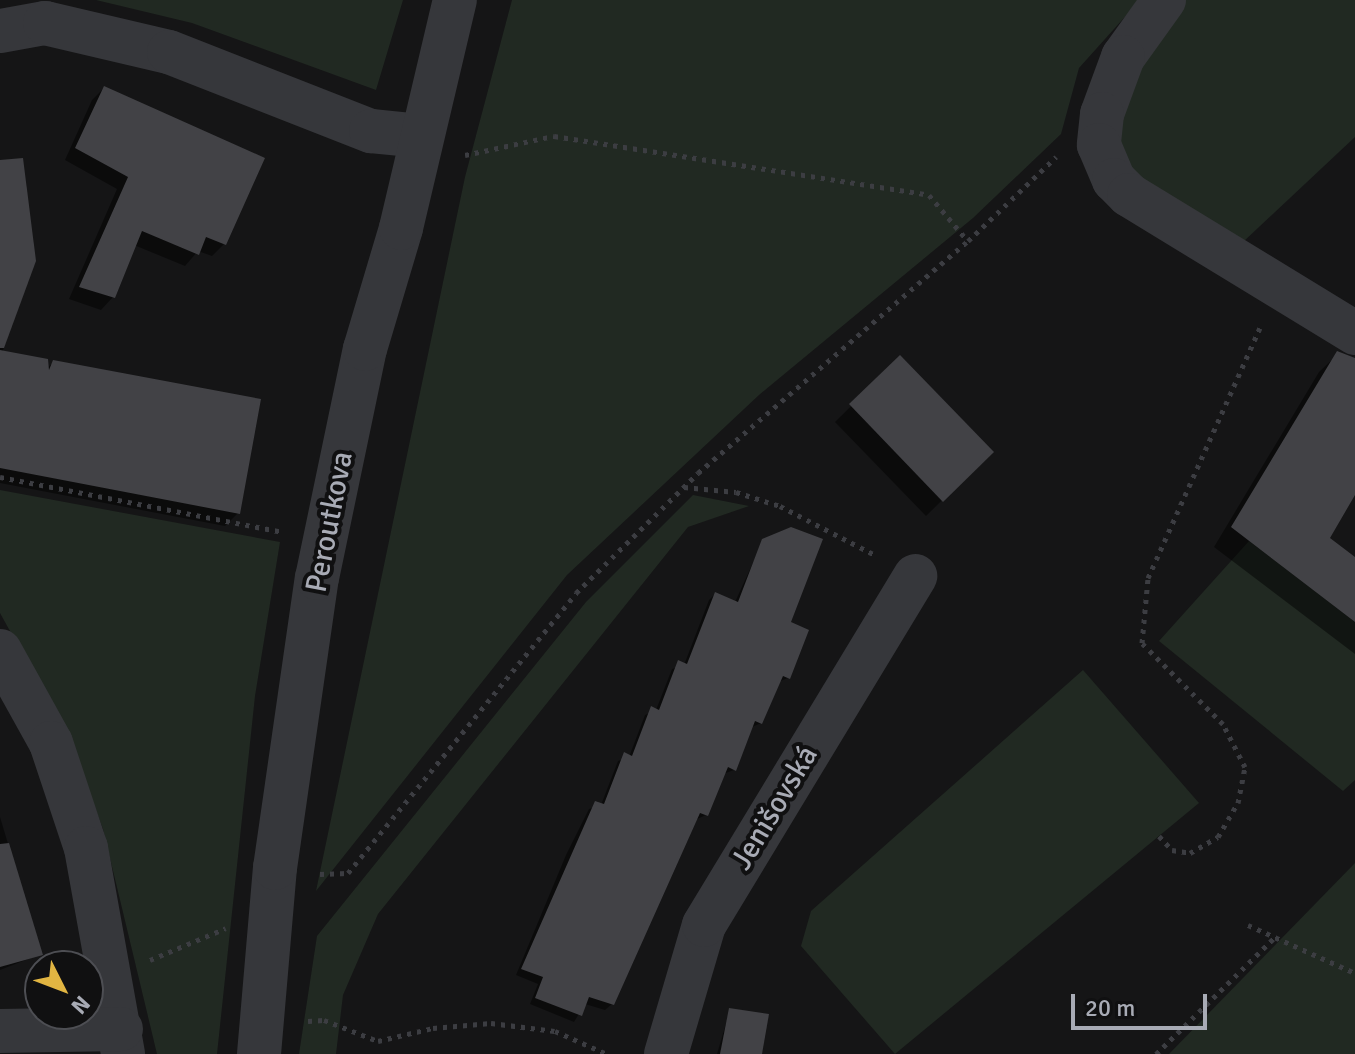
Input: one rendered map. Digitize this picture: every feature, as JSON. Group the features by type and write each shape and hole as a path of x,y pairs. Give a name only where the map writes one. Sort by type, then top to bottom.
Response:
{"street":[{"name":"Peroutkova","path":"277,1042 275,868 317,578 365,349 401,228 420,136 455,0"},
{"path":"1164,0 1123,57 1102,114 1099,145 1114,180 1129,195 1355,333"},
{"path":"0,31 50,12 169,52 371,131 420,136"},
{"name":"Jenišovská","path":"666,1054 704,925 915,576"},
{"path":"0,651 51,743 86,848 122,1041 0,1031"}],"path":[{"path":"464,155 554,136 929,195 968,241"},
{"path":"313,874 348,873 576,593 684,487 968,241 1061,152 1099,145"},
{"path":"1159,836 1172,850 1190,853 1218,837 1238,803 1245,767 1223,724 1142,643 1148,578 1278,287"},
{"path":"0,477 287,533"},
{"path":"684,487 736,492 780,506 915,576"},
{"path":"111,977 238,923"},
{"path":"1248,925 1355,973"},
{"path":"1156,1054 1276,936"},
{"path":"277,1042 306,1021 324,1020 378,1041 433,1028 491,1023 555,1031 607,1054"}],"shaded area":[{"path":"96,0 403,0 376,90 192,23"},
{"path":"512,0 1140,0 1079,68 1061,134 973,218 759,395 567,575 316,891 465,177"},
{"path":"1183,0 1355,0 1355,137 1242,243 1141,189 1114,144 1133,66"},
{"path":"0,490 280,542 255,696 217,1054 157,1054 103,829 69,738 0,613"},
{"path":"693,495 749,506 688,527 378,914 343,995 336,1054 299,1054 317,936 586,602"},
{"path":"1249,541 1355,622 1355,780 1343,791 1159,641"},
{"path":"1083,670 1199,803 895,1054 801,946 811,911"},
{"path":"1355,863 1355,1054 1169,1054"}],"building":[{"path":"104,86 265,158 226,245 206,237 199,255 142,231 115,298 79,287 128,177 75,148"},
{"path":"23,158 36,261 4,348 0,348 0,160"},
{"path":"0,350 48,359 49,370 53,360 261,399 240,514 0,468"},
{"path":"1337,351 1355,358 1355,495 1330,538 1355,557 1355,622 1231,527"},
{"path":"900,355 994,452 943,502 849,404"},
{"path":"791,527 823,539 791,622 809,630 790,679 783,676 762,724 755,721 736,771 728,767 708,816 700,813 614,1005 589,997 582,1016 535,998 543,977 521,969 595,801 604,804 624,752 632,756 651,706 659,710 678,660 687,664 715,592 738,602 762,539"},
{"path":"9,843 41,950 24,950 24,960 0,967 0,844"},
{"path":"729,1008 769,1014 762,1054 720,1054"}]}
